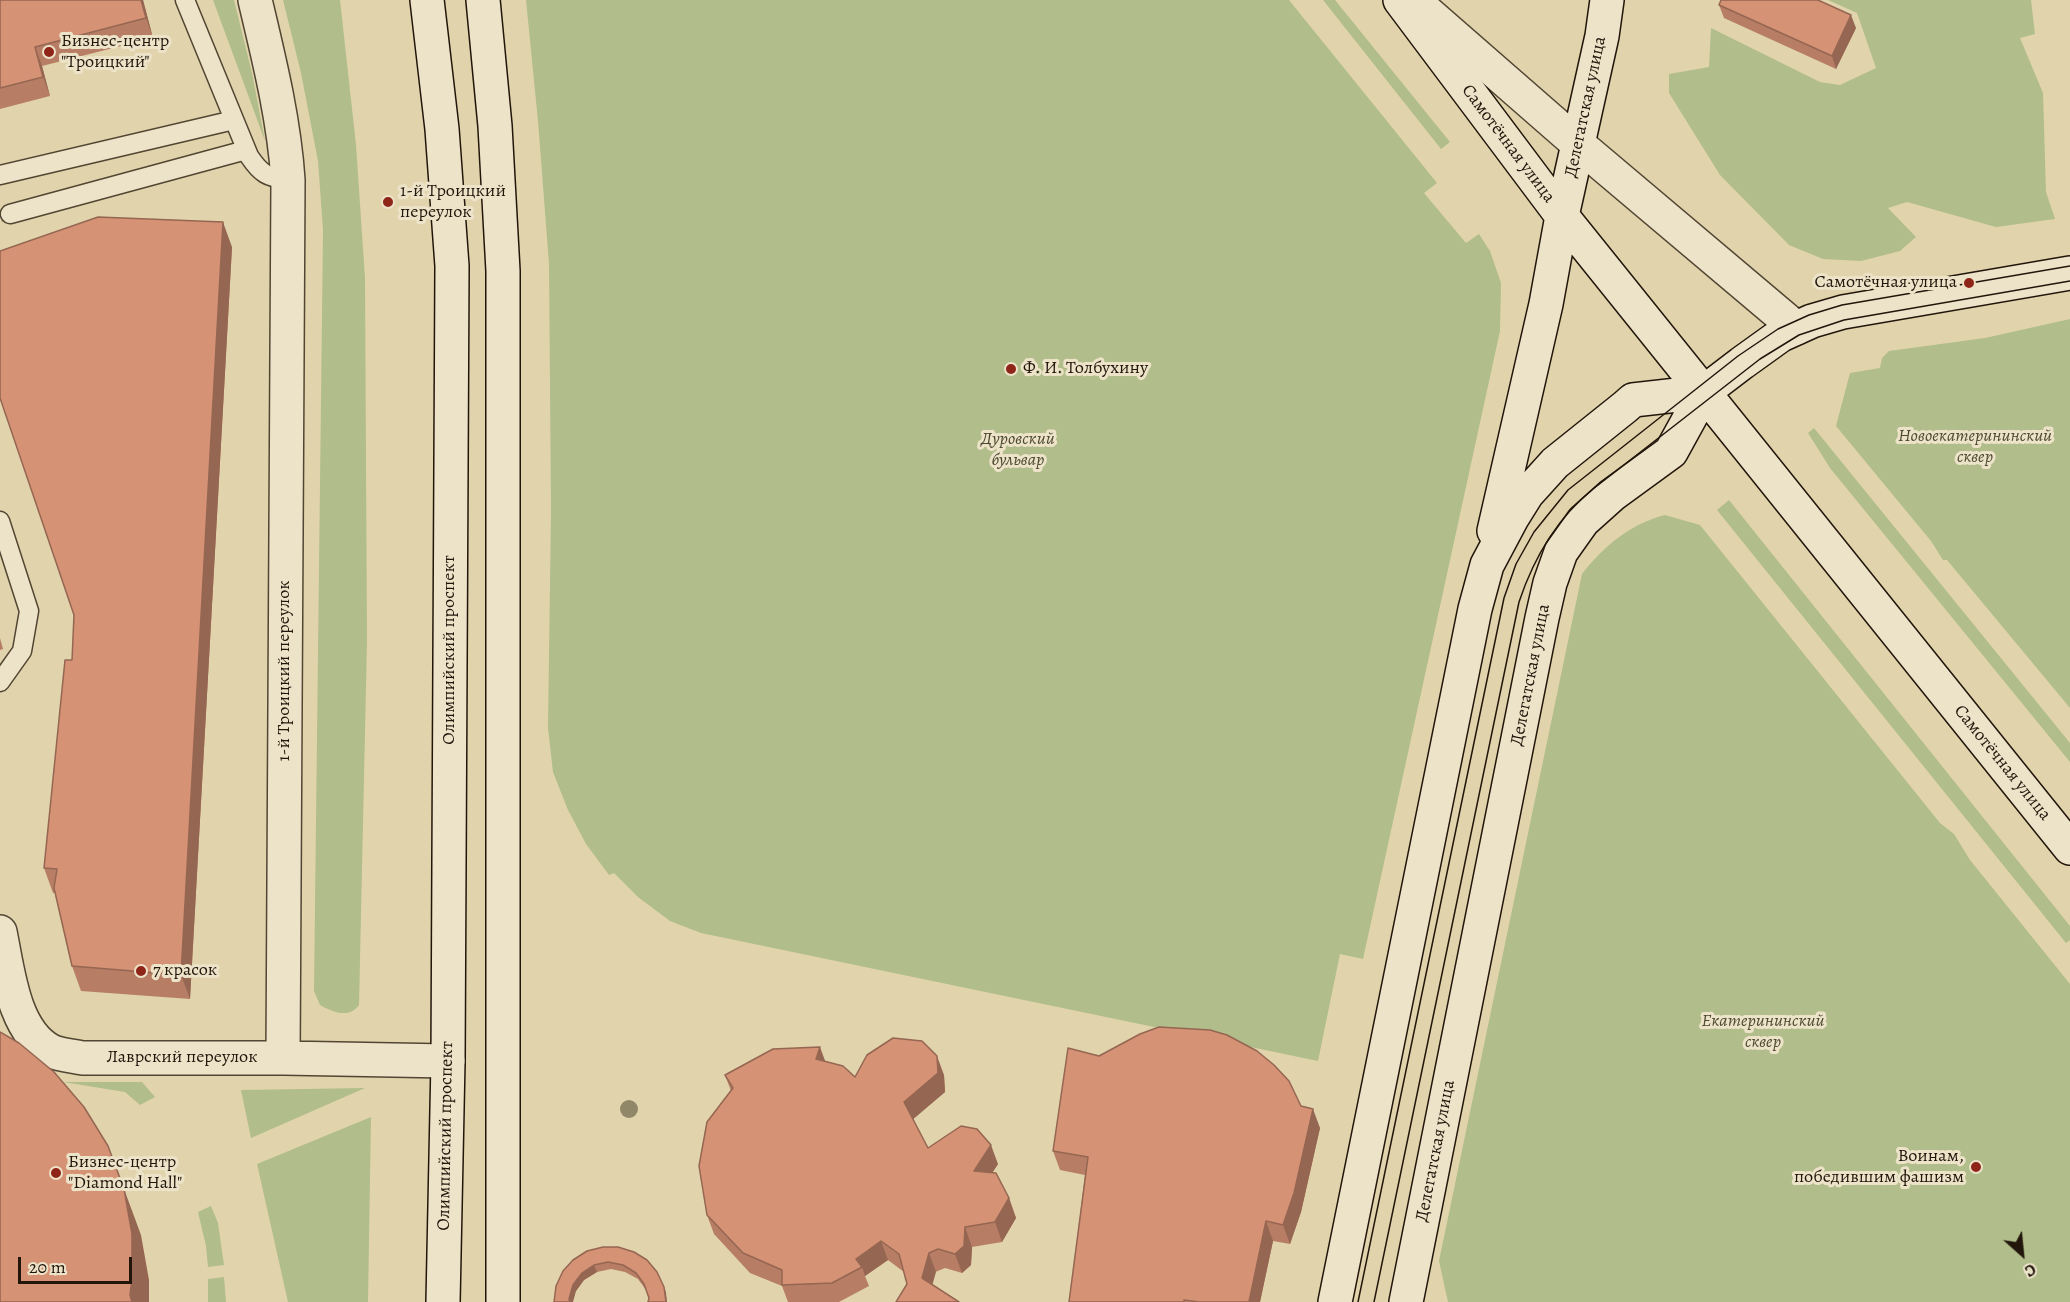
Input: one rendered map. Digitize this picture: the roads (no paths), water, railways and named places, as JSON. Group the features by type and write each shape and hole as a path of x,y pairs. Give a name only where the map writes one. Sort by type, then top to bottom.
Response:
{"main road":[{"name":"1-й Троицкий переулок","path":"255,0 275,87 286,150 288,180 283,1058"},
{"name":"Олимпийский проспект","path":"427,0 442,129 452,266 448,1061 443,1302"},
{"path":"483,0 495,126 503,271 503,1302"},
{"name":"Самотёчная улица","path":"1400,0 1562,216 2070,848"},
{"path":"1413,0 1578,144 1796,328"},
{"name":"Делегатская улица","path":"1335,1302 1475,609 1546,304 1562,216 1602,36 1607,0"},
{"path":"1704,392 1755,353 1796,328 1843,312 2070,273"},
{"name":"Делегатская улица","path":"1487,565 1527,494 1554,463 1624,407 1633,400 1704,392"},
{"name":"Делегатская улица","path":"1406,1302 1550,583 1561,552 1583,521 1612,495 1671,452 1704,392"},
{"name":"Лаврский переулок","path":"0,932 4,967 23,1022 34,1039 53,1052 82,1058 448,1061"}],"lane":[{"path":"185,0 246,150 257,168 269,178 288,180"},
{"path":"0,175 234,120"},
{"path":"10,214 246,150"},
{"path":"0,521 29,611 22,651 0,682"}],"tram line":[{"path":"1358,1302 1504,598 1516,564 1534,532 1568,490 1738,356 1778,329 1809,315 1842,305 2070,266"},
{"path":"1374,1302 1519,602 1539,554 1557,526 1593,489 1760,359 1799,335 1844,320 2070,281"}],"place":[{"name":"Бизнес-центр \"Троицкий\"","path":"49,52"},
{"name":"1-й Троицкий переулок","path":"388,202"},
{"name":"Самотёчная улица","path":"1969,283"},
{"name":"Ф. И. Толбухину","path":"1011,369"},
{"name":"7 красок","path":"141,971"},
{"name":"Воинам, победившим фашизм","path":"1976,1167"},
{"name":"Бизнес-центр \"Diamond Hall\"","path":"56,1173"}],"park label":[{"name":"Новоекатерининский сквер","path":"1975,447"},
{"name":"Дуровский бульвар","path":"1018,450"},
{"name":"Екатерининский сквер","path":"1763,1032"}]}
